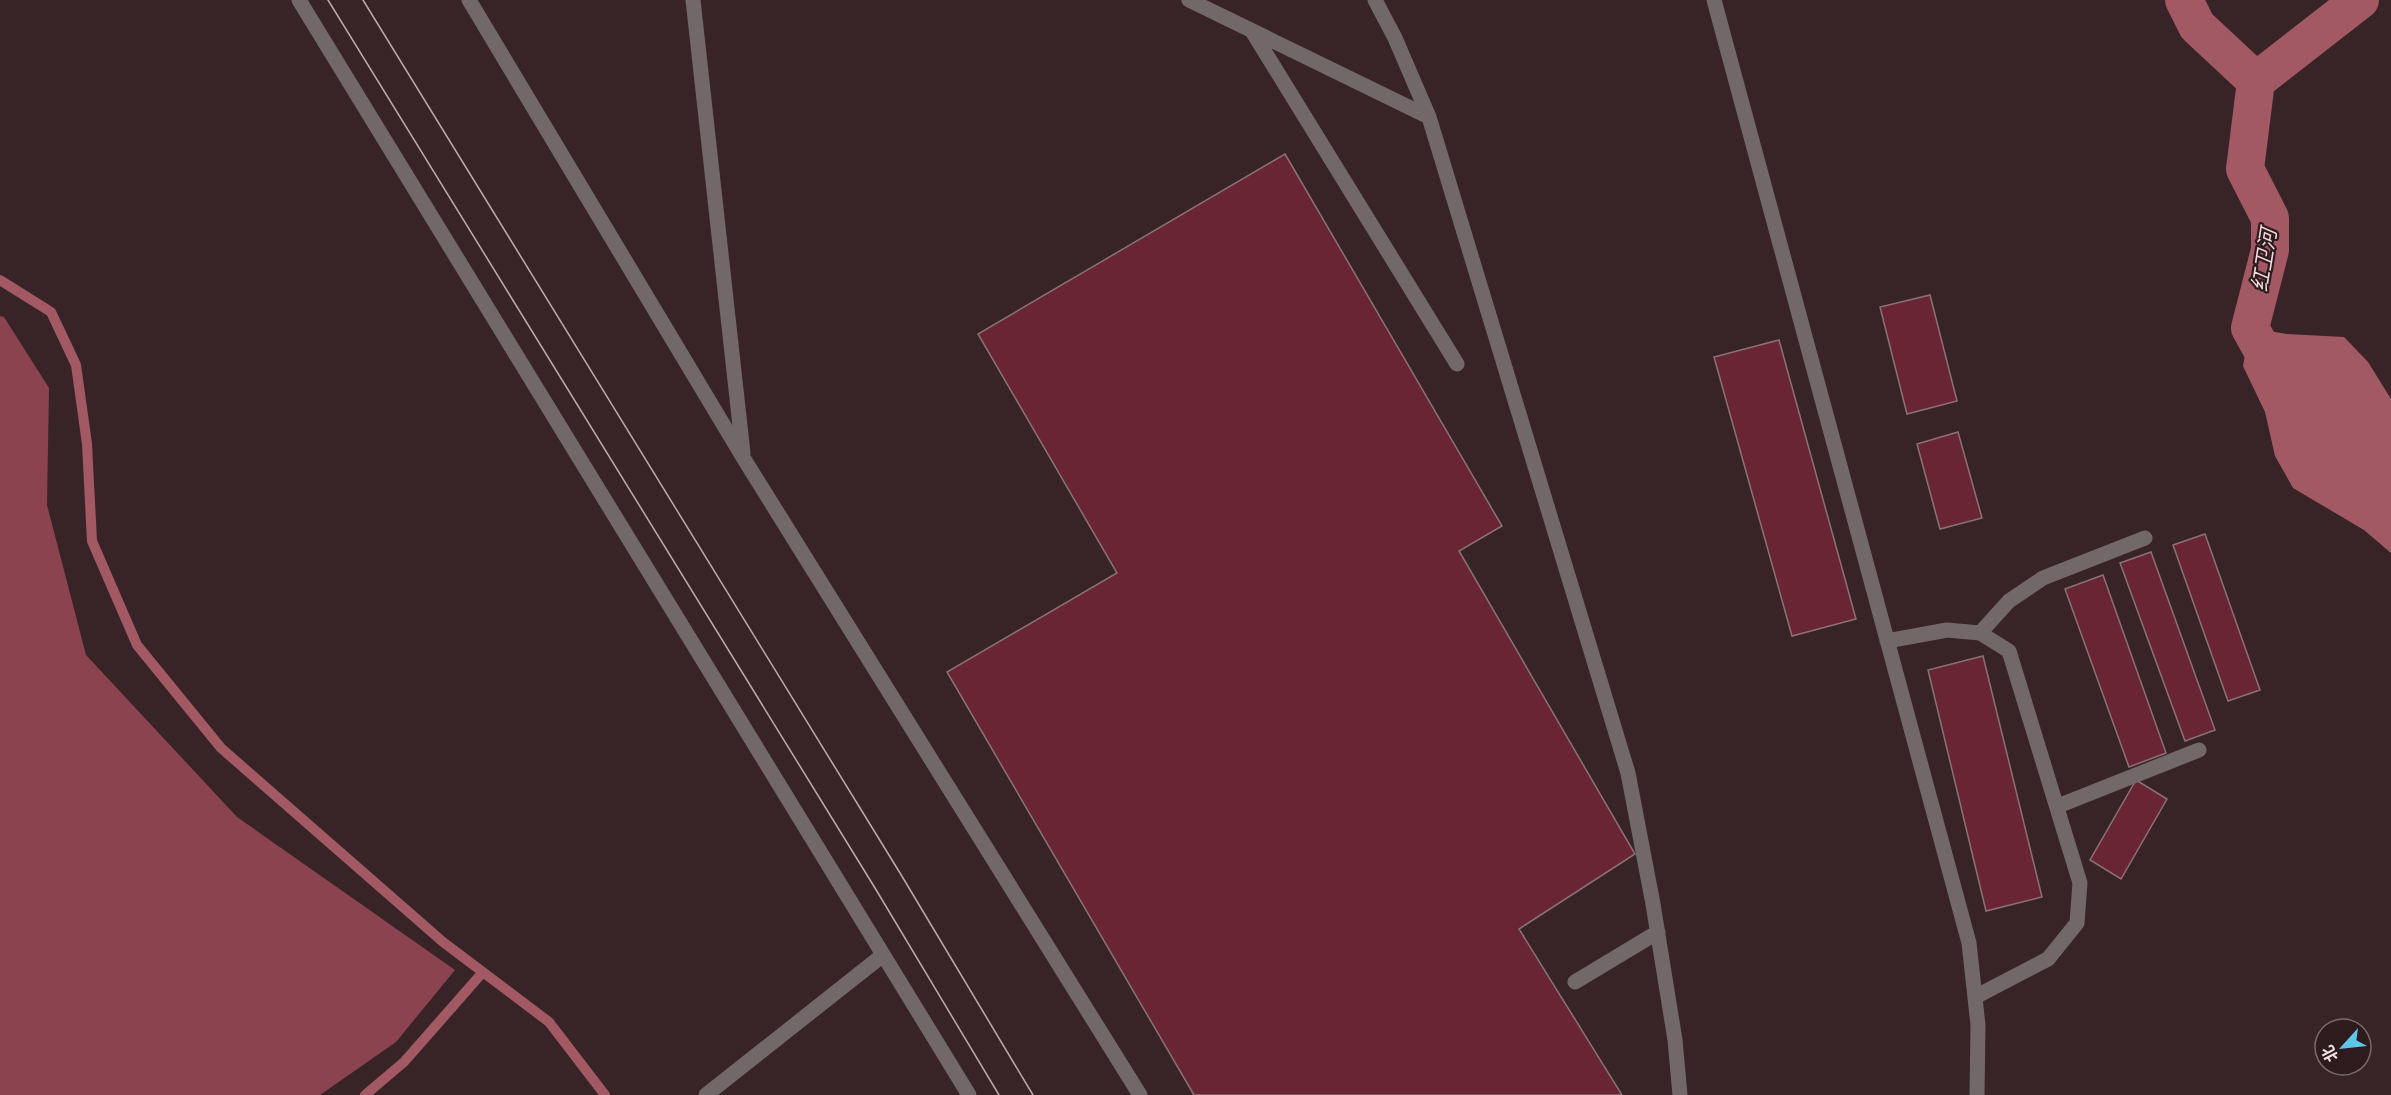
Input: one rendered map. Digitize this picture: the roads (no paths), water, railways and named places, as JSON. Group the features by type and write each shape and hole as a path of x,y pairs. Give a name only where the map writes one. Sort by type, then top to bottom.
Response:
{"lane":[{"path":"299,0 969,1095"},
{"path":"469,0 744,459 1140,1095"},
{"path":"693,0 744,459"},
{"path":"1189,0 1429,117"},
{"path":"1375,0 1395,38 1429,117 1628,773 1658,932 1675,1040 1680,1095"},
{"path":"1714,0 1968,943 1978,1025 1977,1095"},
{"path":"1252,31 1457,364"},
{"path":"1980,633 2009,601 2043,578 2145,538"},
{"path":"1887,641 1947,630 1980,633 2009,651 2058,806 2079,883 2077,923 2048,959 1975,997"},
{"path":"2058,806 2199,750"},
{"path":"1575,981 1658,932"},
{"path":"706,1095 883,955"}],"waterway":[{"path":"2184,0 2197,26 2256,81"},
{"name":"红卫河","path":"2275,373 2250,328 2270,250 2270,218 2245,169 2256,81 2360,0"},
{"path":"0,280 51,312 76,365 87,444 92,541 137,645 221,748 443,942 549,1022 605,1095"},
{"path":"365,1095 404,1062 483,972"}],"tram line":[{"path":"328,0 875,888 999,1095"},
{"path":"363,0 900,873 1033,1095"}]}
